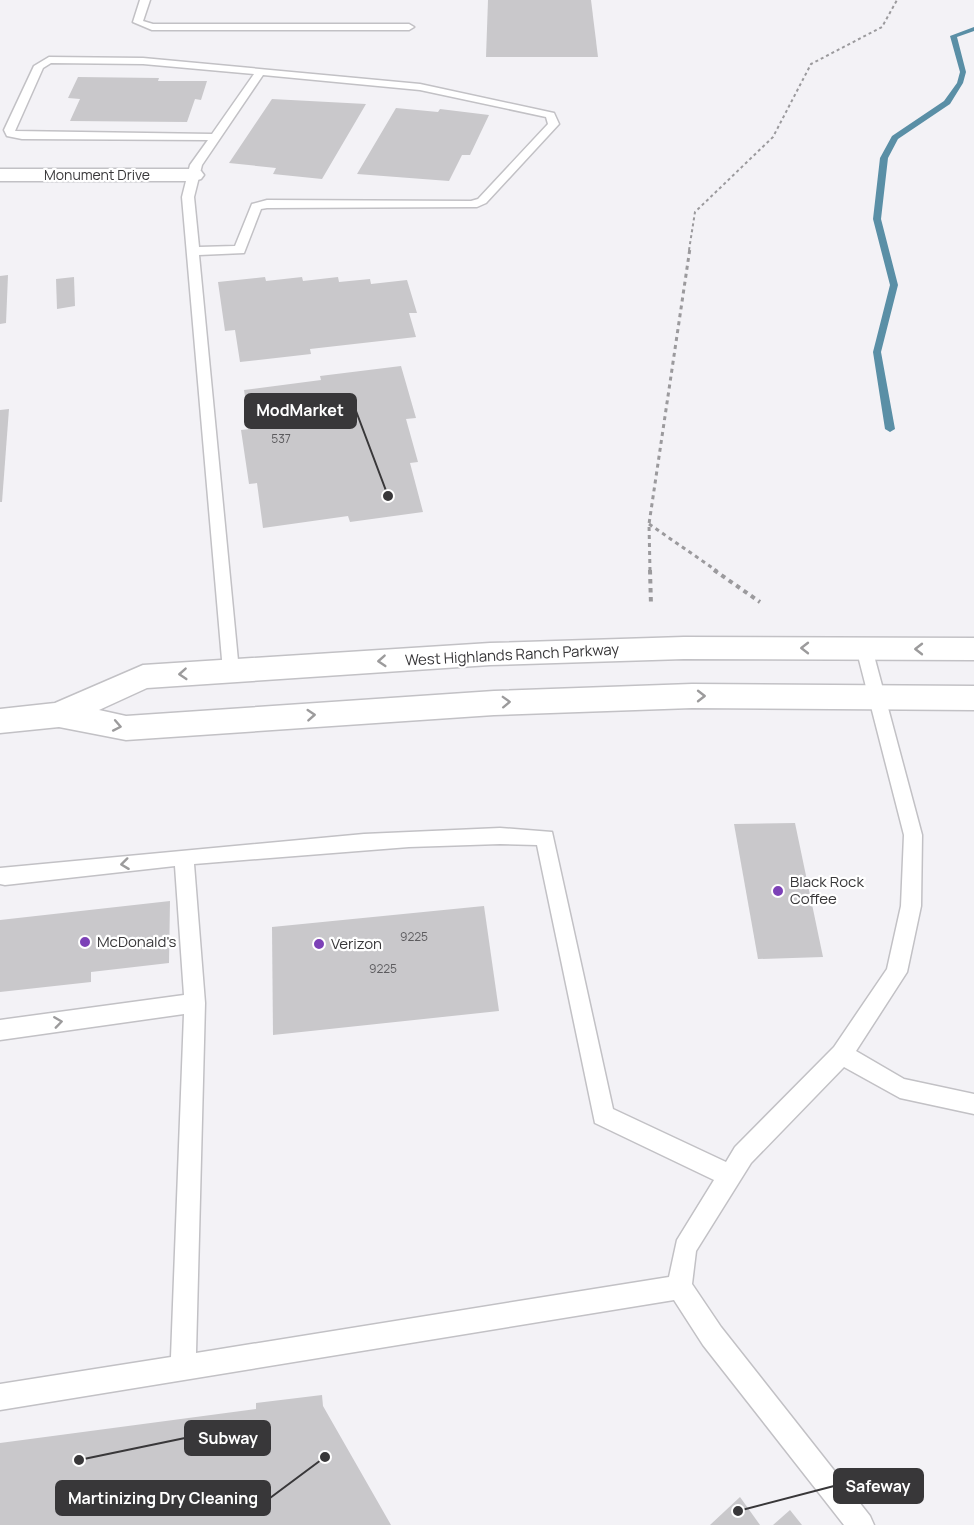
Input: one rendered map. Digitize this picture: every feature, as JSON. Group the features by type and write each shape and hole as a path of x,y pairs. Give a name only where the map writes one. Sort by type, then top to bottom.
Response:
{"main road":[{"name":"Monument Drive","path":"0,175 194,175"},
{"name":"Monument Drive","path":"165,197 188,197"},
{"name":"West Highlands Ranch Parkway","path":"0,721 59,714 143,677 501,653 684,648 974,649"},
{"name":"West Highlands Ranch Parkway","path":"59,714 126,728 494,703 692,696 974,698"}],"lane":[{"path":"145,0 138,22 152,27 409,27"},
{"path":"192,251 240,250 256,207 267,204 473,205 482,201 554,124 550,115 420,87 259,74 143,61 49,60 39,66 9,130 11,134 22,136 215,137"},
{"path":"231,671 188,197 196,165 259,74"},
{"path":"861,1525 712,1336 680,1287 685,1248 743,1155 842,1054 897,972 911,906 913,835 864,648"},
{"path":"0,876 5,878 183,857 433,838 491,835 545,837 603,1116 731,1176"},
{"path":"183,857 195,1003 183,1367"},
{"path":"0,1030 195,1003"},
{"path":"842,1054 900,1088 974,1104"},
{"path":"0,1397 680,1287"}],"path":[{"path":"651,605 649,524 695,212 773,137 811,64 882,27 897,0"},
{"path":"649,524 760,602"}],"building":[{"path":"488,0 591,0 598,57 486,57"},
{"path":"78,77 207,81 201,100 195,99 187,122 70,121 80,99 68,98"},
{"path":"272,99 366,104 322,179 273,174 276,168 229,163"},
{"path":"396,108 438,112 440,109 489,115 470,155 462,155 449,181 357,174"},
{"path":"8,275 6,323 0,324 0,276"},
{"path":"74,277 75,306 57,309 56,279"},
{"path":"265,277 266,281 302,277 303,281 338,277 339,282 370,279 371,284 407,280 417,313 409,313 416,337 310,349 311,354 240,362 235,330 225,331 218,282"},
{"path":"401,366 416,418 406,419 418,462 410,463 423,512 350,522 348,516 263,528 257,483 249,484 241,430 250,429 244,390 321,380 320,376"},
{"path":"9,409 2,502 0,502 0,410"},
{"name":"Black Rock Coffee","path":"795,823 823,957 758,959 734,824"},
{"name":"McDonald's","path":"170,901 169,963 91,972 91,982 0,992 0,920"},
{"path":"484,906 499,1011 273,1035 272,927"},
{"path":"322,1395 323,1406 391,1525 0,1525 0,1443 256,1409 256,1403"},
{"path":"740,1497 760,1525 710,1525"},
{"path":"790,1510 802,1525 773,1525"}],"waterway":[{"path":"890,429 877,352 894,285 877,219 884,158 895,138 947,102 960,83 963,72 953,36 974,29"}],"place":[{"name":"ModMarket","path":"388,496"},
{"name":"Black Rock Coffee","path":"778,891"},
{"name":"McDonald's","path":"85,942"},
{"name":"Verizon","path":"319,944"},
{"name":"Martinizing Dry Cleaning","path":"325,1457"},
{"name":"Subway","path":"79,1460"},
{"name":"Safeway","path":"738,1511"}]}
